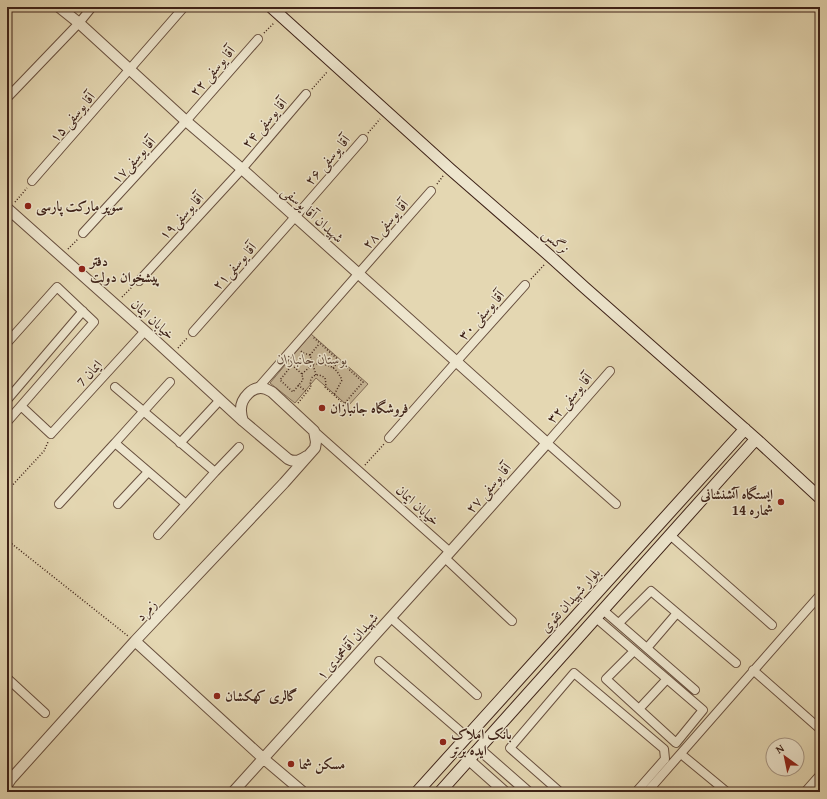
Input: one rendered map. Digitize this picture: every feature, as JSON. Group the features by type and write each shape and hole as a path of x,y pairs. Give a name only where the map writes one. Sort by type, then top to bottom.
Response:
{"main road":[{"name":"نرگس","path":"271,7 387,112 745,429 820,498"},
{"name":"بلوار شهیدان تقوی","path":"417,792 745,429"},
{"path":"440,792 756,439"}],"street":[{"name":"شهیدان آقا یوسفی","path":"59,7 79,23 186,121 242,169 547,443"},
{"path":"7,98 79,23 92,7"},
{"name":"آقا یوسفی ۱۵","path":"32,182 184,7"},
{"name":"آقا یوسفی ۲۲","path":"186,121 258,39"},
{"name":"آقا یوسفی ۲۴","path":"242,169 306,94"},
{"name":"آقا یوسفی۱۷","path":"83,234 186,121"},
{"name":"آقا یوسفی ۲۶","path":"295,217 363,139"},
{"name":"آقا یوسفی۱۹","path":"139,281 242,169"},
{"name":"آقا یوسفی ۲۸","path":"258,388 431,191"},
{"name":"خیابان ایمان","path":"8,208 116,304 243,421 288,459"},
{"name":"آقا یوسفی۲۱","path":"193,332 295,217"},
{"name":"آقا یوسفی ۳۰","path":"390,438 525,285"},
{"path":"7,343 57,287 94,322 7,422"},
{"path":"7,400 83,311"},
{"name":"ایمان 7","path":"51,434 145,331"},
{"name":"آقا یوسفی ۳۲","path":"547,443 610,370"},
{"path":"59,504 170,382"},
{"path":"115,387 215,472"},
{"path":"243,421 241,412 245,397 258,388 266,389 272,392 314,431 316,439 315,448"},
{"path":"180,443 220,400"},
{"path":"21,406 51,434"},
{"name":"خیابان ایمان","path":"314,431 359,471 447,555 512,621"},
{"path":"315,448 321,442 327,442"},
{"path":"115,443 186,504"},
{"path":"547,443 616,504"},
{"name":"آقا یوسفی ۲۷","path":"447,555 547,443"},
{"path":"158,535 239,447"},
{"name":"زمرد","path":"7,785 135,641 284,483 315,448"},
{"path":"284,483 289,468 288,459 294,461 307,456"},
{"path":"118,504 148,472"},
{"path":"670,535 772,625"},
{"name":"شهیدان آقامحمدی ۱","path":"233,792 447,555"},
{"path":"619,623 650,591 736,663"},
{"path":"647,792 753,670 820,596"},
{"path":"604,610 695,690"},
{"path":"647,648 677,613"},
{"path":"391,618 477,695"},
{"path":"596,618 703,710 676,743 606,679 634,651"},
{"path":"135,641 264,759 303,792"},
{"path":"379,661 467,737"},
{"path":"753,670 820,728"},
{"path":"560,792 510,748 574,673 664,749 665,760 636,792"},
{"path":"7,678 45,712"},
{"path":"639,709 667,679"},
{"path":"479,749 528,792"},
{"path":"681,754 727,792"},
{"path":"469,760 505,792"},
{"path":"805,792 820,775"}],"path":[{"path":"258,39 281,16"},
{"path":"306,94 335,64"},
{"path":"363,139 387,112"},
{"path":"431,191 450,168"},
{"path":"8,208 32,182"},
{"path":"61,256 83,234"},
{"path":"525,285 552,257"},
{"path":"116,304 139,281"},
{"path":"172,355 193,332"},
{"path":"307,332 363,382 344,404 325,387 325,378 316,375"},
{"path":"310,355 320,344"},
{"path":"295,346 302,353 310,355"},
{"path":"310,355 316,375"},
{"path":"334,368 339,361"},
{"path":"302,374 313,364 325,364 332,366 342,380 334,395"},
{"path":"292,365 302,374 303,380 293,392 280,380 292,365"},
{"path":"292,411 312,387 310,384 311,380 316,375"},
{"path":"298,385 307,392"},
{"path":"7,491 44,451 51,434"},
{"path":"359,471 390,438"},
{"path":"7,540 135,641"}],"green space":[{"name":"بوستان جانبازان","path":"311,334 368,384 348,406 316,378 295,403 270,383"}],"place":[{"name":"سوپر مارکت پارسی","path":"28,206"},
{"name":"دفتر پیشخوان دولت","path":"82,269"},
{"name":"فروشگاه جانبازان","path":"322,408"},
{"name":"ایستگاه آتشنشانی شماره 14","path":"781,502"},
{"name":"گالری کهکشان","path":"217,696"},
{"name":"بانک املاک ایده برتر","path":"443,742"},
{"name":"مسکن شما","path":"291,764"}]}
